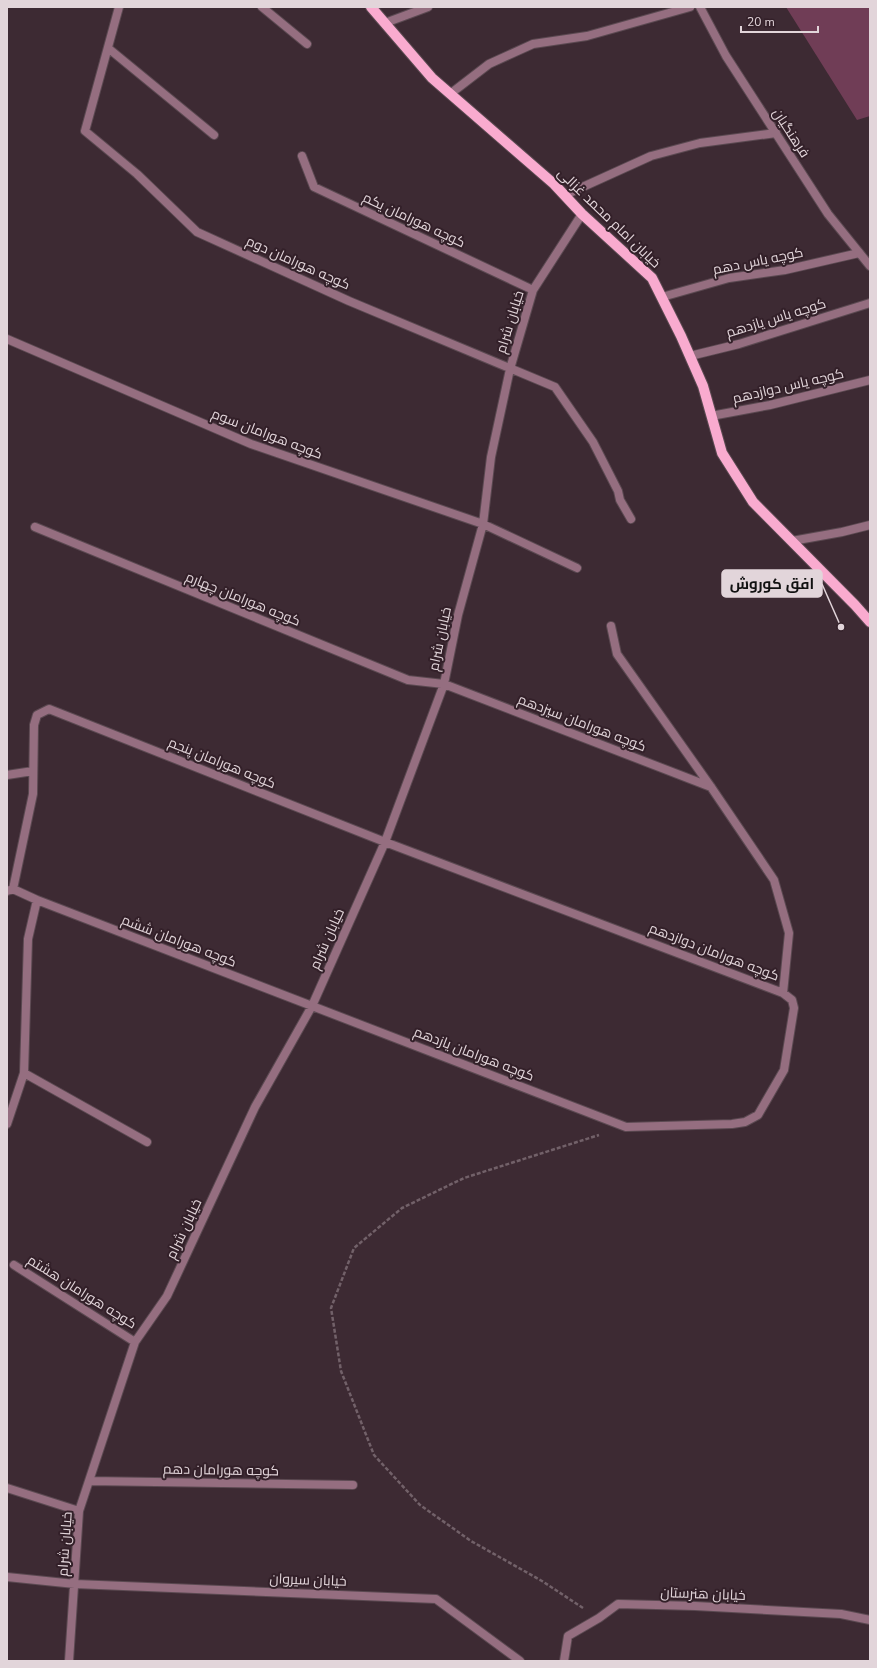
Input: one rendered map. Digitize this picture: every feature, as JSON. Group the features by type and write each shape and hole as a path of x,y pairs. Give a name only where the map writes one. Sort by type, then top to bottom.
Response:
{"main road":[{"name":"خیابان امام محمد غزالی","path":"371,7 432,78 554,184 582,214 652,278 703,386 722,453 753,502 870,622"}],"street":[{"path":"120,7 108,48 214,135"},
{"path":"262,7 307,44"},
{"path":"385,24 428,7"},
{"path":"450,94 488,64 533,44 587,36 690,7"},
{"name":"فرهنگیان","path":"700,7 726,56 828,214 870,266"},
{"name":"کوچه هورامان دوم","path":"108,48 85,131 99,144 137,174 197,232 350,301 555,387 593,442 618,491 620,500 631,519"},
{"path":"565,195 651,156 700,143 776,134"},
{"name":"کوچه هورامان یکم","path":"302,156 314,187 533,290"},
{"name":"خیابان شرام","path":"69,1661 79,1512 135,1342 167,1296 254,1107 312,1006 385,842 444,684 458,615 483,524 490,457 510,369 533,290 582,214"},
{"name":"کوچه یاس دهم","path":"662,297 729,278 785,270 859,253"},
{"name":"کوچه یاس یازدهم","path":"690,356 739,344 870,303"},
{"name":"کوچه هورامان سوم","path":"7,339 251,444 483,524 577,568"},
{"name":"کوچه یاس دوازدهم","path":"711,416 770,405 870,380"},
{"path":"792,541 842,532 870,525"},
{"name":"کوچه هورامان چهارم","path":"35,528 408,680 444,684"},
{"path":"611,626 618,654 774,880 789,933 783,992"},
{"name":"کوچه هورامان سيزدهم","path":"444,684 711,787"},
{"name":"کوچه هورامان پنجم","path":"33,771 34,725 37,715 49,709 385,842"},
{"path":"7,775 33,771 33,794 10,890"},
{"name":"کوچه هورامان دوازدهم","path":"385,842 783,992 792,1000 794,1008 784,1070 758,1115 745,1122 732,1124 626,1127"},
{"name":"کوچه هورامان ششم","path":"10,890 312,1006"},
{"path":"7,1124 24,1073 28,939 37,900"},
{"name":"کوچه هورامان يازدهم","path":"312,1006 626,1127"},
{"path":"24,1073 147,1142"},
{"name":"کوچه هورامان هشتم","path":"14,1265 135,1342"},
{"name":"کوچه هورامان دهم","path":"89,1481 353,1485"},
{"path":"7,1488 79,1512"},
{"name":"خیابان سیروان","path":"7,1577 75,1584 436,1599 520,1661"},
{"name":"خیابان هنرستان","path":"564,1661 568,1636 599,1618 618,1604 695,1606 841,1614 870,1620"}],"path":[{"path":"599,1618 542,1581 471,1541 420,1505 374,1455 341,1371 331,1308 354,1248 402,1208 464,1178 626,1127"}],"shaded area":[{"path":"786,7 870,7 870,116 857,120"}],"place":[{"name":"افق کوروش","path":"841,627"}]}
